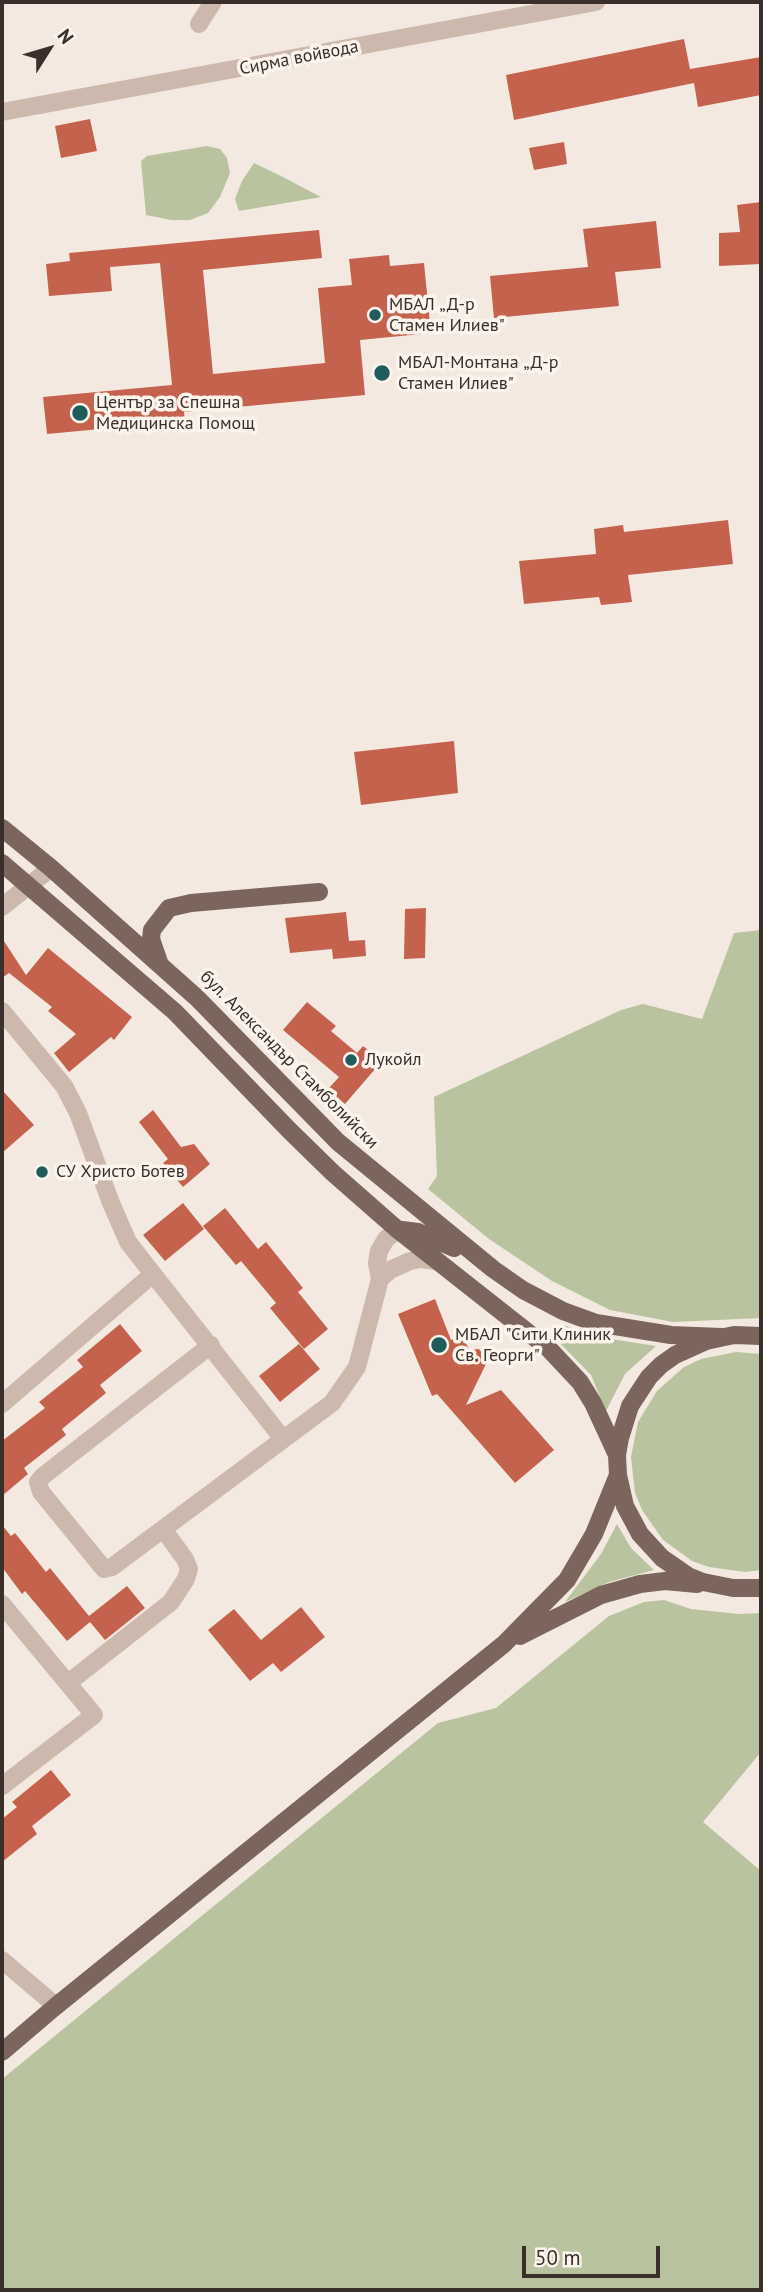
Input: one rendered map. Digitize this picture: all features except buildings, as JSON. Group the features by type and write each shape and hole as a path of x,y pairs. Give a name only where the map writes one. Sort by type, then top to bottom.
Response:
{"main road":[{"name":"бул. Александър Стамболийски","path":"2,828 197,998 302,1107 366,1166 493,1269 523,1290 563,1311 597,1323 658,1333 722,1337"},
{"path":"2,863 175,1012 324,1165 398,1230 565,1365 593,1403 617,1455"},
{"path":"160,965 151,939 152,930 169,908 191,903 319,892"},
{"path":"236,1074 323,1147 336,1156 366,1166"},
{"path":"398,1230 429,1236 493,1269"},
{"path":"718,1586 688,1576 650,1547 625,1506 618,1475 617,1455 630,1405 649,1377 675,1355 690,1347 722,1337 761,1336"},
{"path":"2,2052 504,1644 566,1580 594,1534 618,1475"},
{"path":"504,1644 601,1595 640,1584 665,1581 761,1588"}],"street":[{"path":"199,24 213,2"},
{"name":"Сирма войвода","path":"2,112 596,2"},
{"path":"2,907 51,868"},
{"path":"2,1011 64,1086 78,1113 128,1242 283,1440"},
{"path":"211,1345 38,1482 41,1492 106,1570 332,1403 357,1367 380,1279 377,1263 379,1251 386,1239 398,1230"},
{"path":"380,1279 390,1270 410,1261 436,1261"},
{"path":"2,1404 153,1274"},
{"path":"68,1683 171,1602 186,1579 189,1569 185,1559 163,1529"},
{"path":"2,1604 94,1715 2,1786"},
{"path":"2,1960 56,2006"}],"green space":[{"path":"207,146 220,149 227,158 230,173 220,197 208,213 190,220 171,220 146,215 141,161 147,156"},
{"path":"254,163 321,197 239,211 235,199 242,181"},
{"path":"761,930 761,1318 673,1322 610,1310 552,1281 489,1239 428,1189 437,1176 434,1097 621,1010 643,1004 702,1019 734,933"},
{"path":"564,1325 598,1337 656,1346 625,1374 606,1411 591,1375 553,1336"},
{"path":"736,1352 761,1354 761,1570 745,1572 709,1567 692,1561 663,1540 642,1510 635,1493 631,1457 638,1422 657,1391 684,1367 701,1359"},
{"path":"617,1524 631,1548 654,1570 609,1582 565,1602 601,1554"},
{"path":"664,1600 691,1609 739,1614 761,1613 761,1752 703,1822 761,1871 761,2290 2,2290 2,2079 438,1723 496,1708 609,1616 644,1602"}],"place":[{"name":"МБАЛ „Д-р Стамен Илиев\"","path":"375,315"},
{"name":"МБАЛ-Монтана „Д-р Стамен Илиев\"","path":"382,373"},
{"name":"Център за Спешна Медицинска Помощ","path":"80,413"},
{"name":"Лукойл","path":"351,1060"},
{"name":"СУ Христо Ботев","path":"42,1172"},
{"name":"МБАЛ \"Сити Клиник Св. Георги\"","path":"439,1345"}]}
